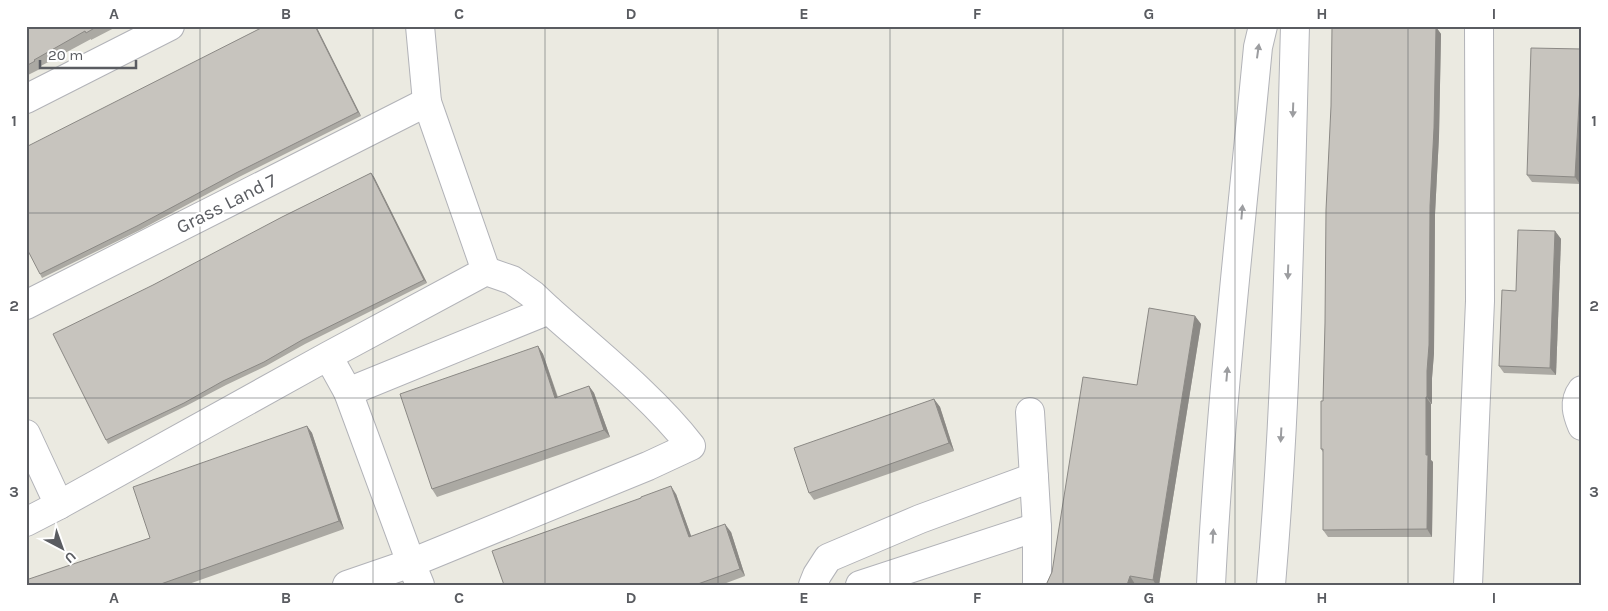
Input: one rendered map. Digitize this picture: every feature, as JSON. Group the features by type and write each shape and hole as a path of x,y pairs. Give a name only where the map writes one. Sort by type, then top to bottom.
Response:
{"street":[{"path":"26,98 170,26"},
{"path":"420,26 427,102 486,271"},
{"path":"1211,585 1214,521 1230,342 1258,46 1263,26"},
{"path":"1271,585 1286,351 1295,26"},
{"path":"1468,585 1480,301 1479,26"},
{"name":"Grass Land 7","path":"26,305 427,102"},
{"path":"26,522 486,271 512,280 533,295 628,381 679,430 691,446 415,574 346,585"},
{"path":"348,392 549,310"},
{"path":"328,356 348,392 415,574"},
{"path":"1582,390 1578,395 1576,407 1582,426"},
{"path":"1030,412 1037,526 1037,585"},
{"path":"26,434 60,505"},
{"path":"813,585 828,558 920,519 1034,477"},
{"path":"860,585 1037,526"}],"building":[{"path":"26,26 98,26 86,33 85,31 26,66"},
{"path":"265,26 315,26 358,112 40,274 26,247 26,147"},
{"path":"1332,27 1436,27 1430,206 1429,345 1426,397 1426,455 1428,455 1427,529 1323,530 1321,401 1323,401 1326,210 1331,106"},
{"path":"1531,48 1582,49 1575,177 1527,175"},
{"path":"371,173 424,280 302,340 264,362 223,381 184,403 106,440 53,334"},
{"path":"1518,230 1555,231 1550,368 1499,366 1502,290 1516,291"},
{"path":"1149,308 1195,316 1153,580 1130,576 1127,585 1046,585 1052,572 1083,377 1137,385"},
{"path":"538,346 555,398 589,386 604,430 432,489 400,394"},
{"path":"934,399 949,443 809,493 794,448"},
{"path":"307,426 339,521 158,585 26,585 26,580 150,538 133,487"},
{"path":"671,486 689,537 725,524 740,569 695,585 504,585 492,551"}]}
